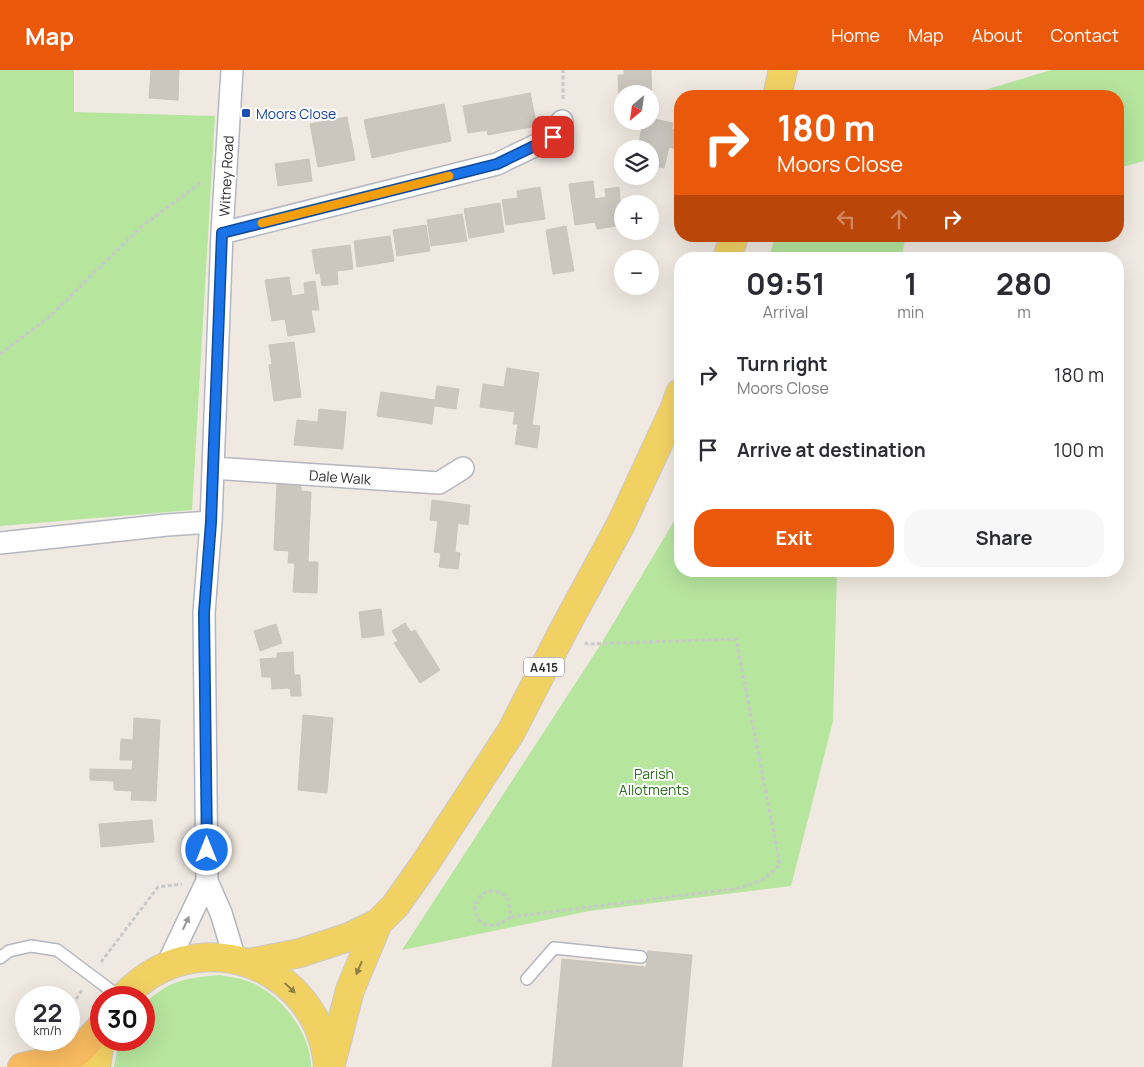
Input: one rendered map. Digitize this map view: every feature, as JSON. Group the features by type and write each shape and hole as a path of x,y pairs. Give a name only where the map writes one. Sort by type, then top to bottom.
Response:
{"highway":[{"path":"22,1067 77,1053 90,1039"}],"main road":[{"path":"778,90 783,70"},
{"name":"A415","path":"242,961 284,957 349,937 378,923 395,906 511,732 562,631 621,524 674,410"},
{"name":"A415","path":"329,1067 350,990 378,923"},
{"path":"134,986 148,975 167,965 187,959 208,957 242,961 268,971 286,983 313,1015 322,1034 329,1067"},
{"path":"96,1067 99,1051"}],"street":[{"name":"Witney Road","path":"232,70 222,233 211,522 204,613 207,881 242,961"},
{"path":"222,233 497,164 553,137 562,121"},
{"name":"Dale Walk","path":"213,468 439,483 463,468"},
{"path":"0,543 211,522"},
{"name":"Witney Road","path":"167,965 207,881"}],"lane":[{"path":"0,958 9,951 31,946 57,950 105,986"},
{"path":"527,979 554,948 641,957"}],"path":[{"path":"562,121 563,70"},
{"path":"0,354 48,318 142,226 203,181 226,185"},
{"path":"511,917 508,899 498,892 487,892 478,899 475,905 479,920 486,925 499,925 511,917 740,888 764,879 780,865 736,638 588,644 562,631"},
{"path":"80,992 90,976 158,887 207,881"}],"green space":[{"path":"0,70 74,70 74,112 215,116 192,510 0,526"},
{"path":"1051,70 1144,70 1144,161 1124,166 1124,90 985,90"},
{"path":"774,242 905,242 903,252 770,252"},
{"name":"Parish Allotments","path":"674,521 674,577 837,577 833,721 791,886 589,911 402,950 601,644"},
{"path":"220,975 239,979 262,988 273,996 300,1029 310,1054 311,1067 114,1067 117,1051 155,1051 155,995 170,985 197,977"}],"building":[{"path":"151,70 179,70 178,100 149,98"},
{"path":"624,70 651,70 651,85 618,85 618,75 624,75"},
{"path":"530,93 537,126 488,135 487,130 468,133 463,106"},
{"path":"444,104 451,141 412,149 404,112"},
{"path":"404,112 412,149 372,158 364,120"},
{"path":"347,117 355,160 318,167 310,124"},
{"path":"659,120 673,123 674,148 669,147 664,168 659,167 659,140 640,140 641,130 659,130"},
{"path":"309,159 312,181 278,186 275,164"},
{"path":"593,181 595,199 606,197 605,189 619,187 620,195 614,195 614,226 597,229 595,222 575,225 569,184"},
{"path":"540,187 545,219 506,225 502,200 518,198 517,191"},
{"path":"500,203 504,232 469,238 464,209"},
{"path":"462,214 467,241 431,246 427,220"},
{"path":"426,225 430,251 397,256 393,230"},
{"path":"566,226 574,271 553,274 546,230"},
{"path":"390,236 394,261 357,267 354,241"},
{"path":"350,245 353,269 337,271 338,284 322,286 320,273 316,274 312,250"},
{"path":"289,277 292,296 305,294 304,283 315,281 319,310 311,310 315,332 288,336 285,319 272,321 265,280"},
{"path":"294,342 301,397 274,401 269,365 272,364 269,345"},
{"path":"507,368 539,373 532,425 540,426 537,448 515,444 518,424 513,424 515,412 480,407 483,384 504,387"},
{"path":"437,386 459,389 456,409 434,406 432,424 377,416 381,392 435,400"},
{"path":"319,409 346,412 343,449 294,445 297,420 318,422"},
{"path":"277,482 301,483 301,491 311,492 308,562 318,562 317,593 293,592 295,563 288,563 289,551 274,550"},
{"path":"432,500 470,505 468,525 458,523 455,552 460,553 458,569 439,567 441,553 434,552 438,521 430,520"},
{"path":"381,609 384,635 362,638 359,612"},
{"path":"405,623 411,632 415,630 440,670 420,683 394,643 398,641 392,631"},
{"path":"276,624 282,643 260,651 254,631"},
{"path":"293,652 294,675 300,675 301,696 291,696 290,688 272,689 271,677 262,677 260,659 277,658 277,653"},
{"path":"303,715 333,718 327,793 298,790"},
{"path":"134,718 160,720 156,801 131,800 132,791 114,790 114,781 90,780 90,769 132,770 133,760 120,760 121,739 133,740"},
{"path":"152,820 154,842 101,847 99,824"},
{"path":"648,951 692,955 682,1067 552,1067 562,959 646,967"}],"slow traffic":[{"path":"262,223 449,176"}],"place":[{"name":"Moors Close","path":"246,113"}],"route":[{"path":"207,850 204,613 211,522 222,233 497,164 553,137"}]}
